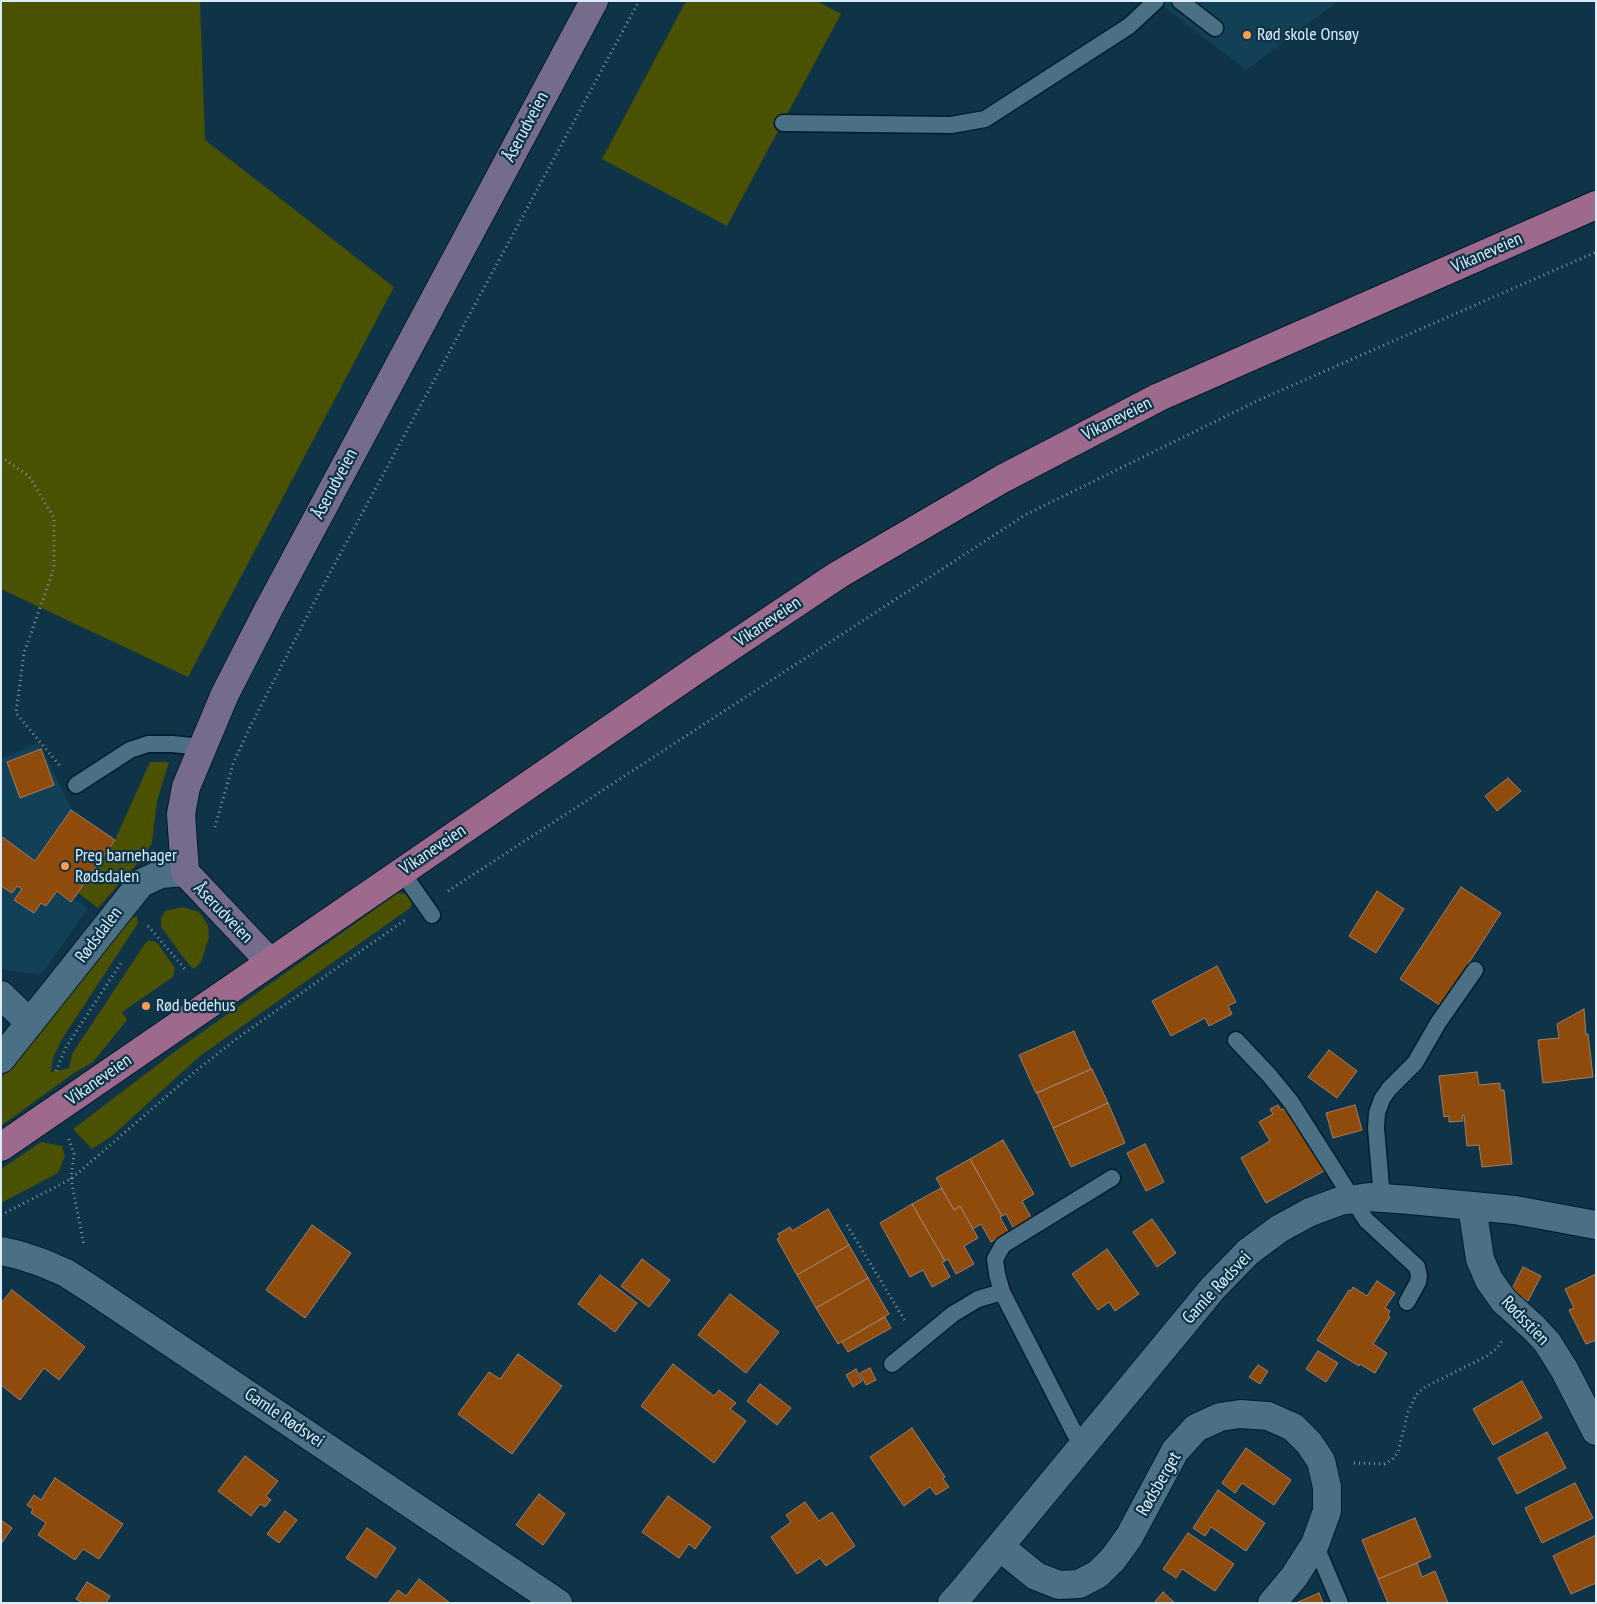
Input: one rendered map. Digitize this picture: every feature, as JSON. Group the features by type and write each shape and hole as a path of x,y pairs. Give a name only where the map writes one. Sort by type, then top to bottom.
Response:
{"main road":[{"name":"Vikaneveien","path":"1,1147 838,575 1002,478 1159,397 1596,205"}],"street":[{"name":"Åserudveien","path":"270,962 185,872 181,814 186,787 225,694 267,612 594,1"},
{"name":"Rødsdalen","path":"1,1059 141,884 161,874 185,872"},
{"path":"1,995 30,1023"},
{"name":"Gamle Rødsvei","path":"952,1603 1213,1288 1248,1252 1279,1229 1310,1212 1340,1201 1382,1198 1515,1210 1596,1225"},
{"name":"Rødsstien","path":"1472,1206 1480,1260 1489,1280 1504,1301 1547,1342 1564,1369 1596,1431"},
{"name":"Gamle Rødsvei","path":"1,1251 43,1263 66,1273 91,1288 558,1603"},
{"name":"Rødsberget","path":"1000,1547 1036,1576 1059,1585 1079,1584 1098,1574 1113,1560 1129,1537 1176,1451 1196,1428 1220,1417 1240,1414 1268,1416 1293,1427 1309,1442 1321,1461 1327,1487 1326,1511 1315,1544 1294,1577 1272,1603"}],"lane":[{"path":"783,123 951,125 985,118 1129,26 1156,1"},
{"path":"1180,1 1215,28"},
{"path":"76,785 130,750 148,744 202,747"},
{"path":"402,872 429,910"},
{"path":"1382,1198 1376,1128 1377,1113 1382,1100 1389,1089 1415,1063 1438,1023 1474,970"},
{"path":"1236,1040 1291,1102 1366,1220 1417,1267 1420,1276 1407,1302"},
{"path":"1085,1444 1075,1434 1002,1292 995,1259 1003,1246 1112,1178"},
{"path":"892,1364 953,1314 978,1299 1002,1292"},
{"path":"1315,1544 1340,1603"}],"path":[{"path":"214,832 233,764 250,727 326,580 639,1"},
{"path":"1,1215 71,1179 190,1076 239,1037 1025,515 1259,400 1596,252"},
{"path":"1,457 29,476 54,518 54,568 24,653 16,713 76,785"},
{"path":"143,933 148,925 185,969"},
{"path":"55,1076 56,1069 66,1048 122,962"},
{"path":"68,1136 74,1154 71,1179 91,1288"},
{"path":"847,1225 918,1343"},
{"path":"1321,1461 1384,1464 1392,1460 1398,1452 1408,1412 1416,1395 1425,1387 1486,1356 1497,1348 1521,1316"}],"shaded area":[{"name":"Rød skole Onsøy","path":"1157,1 1338,1 1246,70"},
{"path":"39,742 72,810 113,837 75,900 88,908 41,975 5,970 1,966 1,759"}],"green space":[{"path":"1,1 200,1 205,140 394,287 188,677 1,589"},
{"path":"686,1 817,1 841,14 727,226 602,159"},
{"path":"150,762 169,762 157,801 152,843 143,857 98,908 78,893 115,840"},
{"path":"398,893 407,894 413,899 410,908 200,1056 112,1136 92,1149 73,1129 177,1050"},
{"path":"183,907 199,912 208,925 209,937 201,962 194,969 161,927 161,919 165,911"},
{"path":"137,916 138,923 62,1039 53,1058 51,1072 69,1068 72,1054 148,941 154,941 158,944 175,968 173,977 122,1012 127,1020 93,1062 74,1073 1,1126 1,1078 118,928 125,920"},
{"path":"41,1142 62,1146 65,1156 58,1173 1,1203 1,1169"}],"building":[{"path":"41,749 54,785 20,798 7,762"},
{"path":"1508,778 1521,791 1497,811 1485,796"},
{"path":"71,810 115,840 71,902 57,891 46,906 41,903 34,913 14,900 22,889 17,886 12,893 1,886 1,836 35,861"},
{"path":"1461,887 1501,913 1441,1006 1400,979"},
{"path":"1377,891 1404,909 1376,953 1349,936"},
{"path":"1217,966 1236,1002 1228,1006 1232,1014 1209,1026 1205,1018 1171,1036 1152,1001"},
{"path":"1584,1009 1593,1077 1543,1083 1538,1040 1559,1038 1557,1024"},
{"path":"1074,1031 1091,1069 1036,1093 1019,1055"},
{"path":"1329,1050 1357,1071 1337,1098 1308,1077"},
{"path":"1092,1069 1108,1103 1053,1128 1037,1093"},
{"path":"1477,1072 1479,1085 1500,1083 1500,1090 1504,1090 1512,1164 1482,1167 1479,1145 1467,1146 1464,1115 1462,1115 1463,1121 1449,1122 1449,1116 1444,1117 1439,1076"},
{"path":"1108,1103 1125,1143 1071,1167 1053,1128"},
{"path":"1278,1105 1281,1110 1285,1108 1296,1127 1299,1126 1324,1171 1266,1203 1241,1158 1270,1141 1259,1122 1273,1114 1270,1109"},
{"path":"1355,1105 1362,1130 1333,1138 1326,1113"},
{"path":"1003,1140 1034,1194 1022,1201 1032,1219 1014,1229 1006,1214 1002,1216 970,1159"},
{"path":"1145,1144 1164,1182 1146,1191 1127,1153"},
{"path":"970,1159 1002,1216 1000,1217 1008,1232 991,1242 981,1224 973,1229 960,1206 954,1210 936,1178"},
{"path":"941,1188 954,1210 960,1206 978,1238 964,1246 974,1264 956,1274 948,1259 945,1261 912,1204"},
{"path":"912,1204 945,1261 942,1262 950,1277 932,1287 923,1270 910,1277 880,1223"},
{"path":"828,1209 849,1245 797,1275 777,1239 780,1237 778,1234 790,1227 792,1231"},
{"path":"1152,1219 1176,1253 1157,1267 1133,1232"},
{"path":"312,1225 351,1253 305,1318 266,1290"},
{"path":"849,1245 868,1278 816,1308 797,1275"},
{"path":"1107,1249 1139,1294 1115,1311 1109,1302 1098,1310 1072,1274"},
{"path":"642,1259 670,1280 649,1307 621,1286"},
{"path":"1523,1267 1541,1276 1528,1301 1511,1291"},
{"path":"1596,1274 1596,1340 1586,1344 1569,1310 1574,1308 1565,1289"},
{"path":"600,1275 637,1303 615,1332 578,1304"},
{"path":"868,1278 889,1314 838,1344 816,1308"},
{"path":"1377,1281 1395,1293 1385,1308 1390,1311 1388,1315 1390,1317 1373,1344 1387,1353 1375,1373 1360,1364 1359,1366 1317,1340 1349,1290 1351,1291 1353,1287 1367,1296"},
{"path":"12,1290 85,1347 59,1380 44,1368 20,1400 1,1385 1,1303"},
{"path":"730,1294 779,1332 746,1373 698,1335"},
{"path":"885,1317 891,1328 848,1352 842,1342"},
{"path":"1318,1351 1338,1363 1326,1382 1306,1369"},
{"path":"518,1354 562,1386 512,1454 458,1414 489,1372 500,1379"},
{"path":"673,1364 714,1396 719,1390 736,1403 730,1409 746,1421 714,1463 641,1406"},
{"path":"1258,1365 1268,1371 1260,1384 1249,1377"},
{"path":"870,1368 876,1380 866,1385 860,1373"},
{"path":"856,1369 862,1381 853,1387 846,1375"},
{"path":"1522,1381 1542,1418 1493,1445 1473,1409"},
{"path":"760,1384 791,1408 777,1425 747,1401"},
{"path":"912,1428 945,1477 943,1479 949,1487 936,1495 930,1487 904,1506 870,1457"},
{"path":"1547,1432 1566,1468 1517,1494 1498,1458"},
{"path":"1246,1448 1291,1480 1274,1505 1242,1483 1235,1493 1222,1483"},
{"path":"245,1456 278,1481 266,1496 271,1500 265,1507 260,1504 251,1516 218,1491"},
{"path":"55,1478 123,1524 99,1559 83,1549 75,1560 38,1535 46,1523 31,1513 33,1509 27,1505 34,1495 41,1500"},
{"path":"1575,1483 1593,1518 1542,1543 1525,1508"},
{"path":"1218,1490 1265,1523 1246,1551 1211,1527 1205,1536 1193,1528"},
{"path":"539,1494 565,1514 543,1545 516,1525"},
{"path":"668,1496 711,1527 695,1549 689,1544 679,1558 642,1532"},
{"path":"805,1502 819,1521 832,1512 855,1546 826,1566 820,1558 797,1574 771,1537 791,1522 786,1515"},
{"path":"285,1511 297,1520 279,1543 267,1534"},
{"path":"1415,1518 1431,1557 1378,1579 1362,1540"},
{"path":"1,1520 12,1528 1,1544"},
{"path":"367,1528 396,1548 376,1578 346,1558"},
{"path":"1188,1533 1234,1564 1215,1591 1182,1569 1176,1578 1163,1569"},
{"path":"1596,1535 1596,1583 1571,1594 1553,1556"},
{"path":"1417,1563 1422,1577 1435,1571 1448,1603 1388,1603 1378,1579"},
{"path":"419,1579 450,1603 388,1603 398,1590 406,1596"},
{"path":"87,1582 110,1596 106,1603 83,1603 76,1599"},
{"path":"1163,1592 1175,1603 1154,1603"},
{"path":"1319,1593 1323,1603 1296,1603"}],"place":[{"name":"Rød skole Onsøy","path":"1247,35"},
{"name":"Preg barnehager Rødsdalen","path":"65,866"},
{"name":"Rød bedehus","path":"146,1006"}]}
